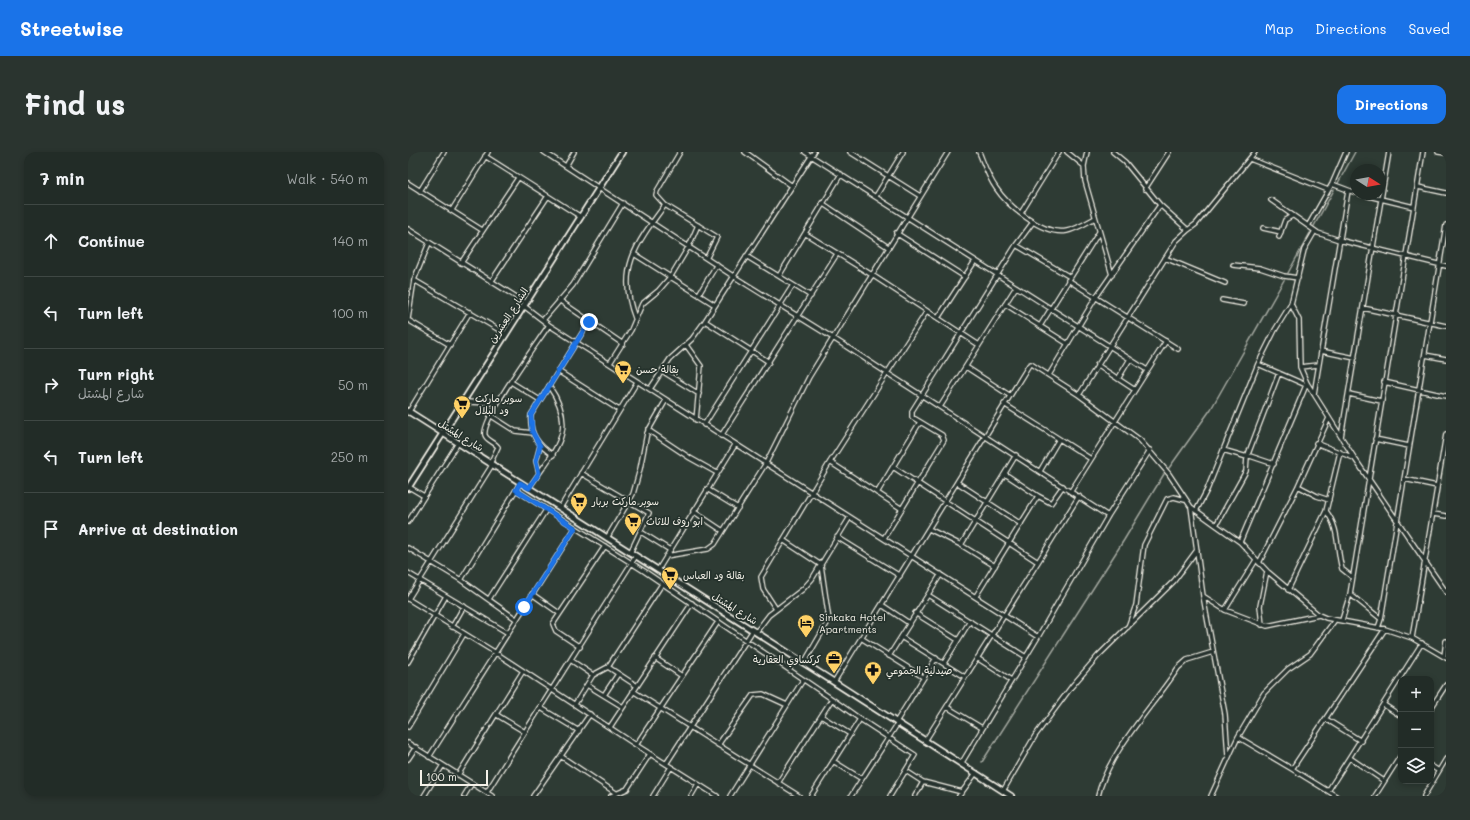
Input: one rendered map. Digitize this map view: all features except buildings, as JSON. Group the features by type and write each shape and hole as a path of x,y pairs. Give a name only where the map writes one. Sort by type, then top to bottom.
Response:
{"street":[{"path":"420,190 444,152"},
{"path":"452,210 488,152"},
{"path":"544,152 707,257 733,276 888,372 1108,516"},
{"path":"566,166 574,152"},
{"name":"الشارع العشرين","path":"408,487 622,152"},
{"path":"680,152 656,195 665,205 717,238 707,257"},
{"path":"745,152 792,186"},
{"path":"805,152 813,154 840,174 1147,370"},
{"path":"850,152 920,196"},
{"path":"876,196 903,152"},
{"path":"666,556 708,549 715,544 766,463 809,377 907,216 948,152"},
{"path":"979,152 995,188 1006,201 1043,228 1061,232 1076,228 1095,218"},
{"path":"1021,213 1059,152"},
{"path":"1068,152 1084,166"},
{"path":"1087,152 1084,166 1085,185 1112,275"},
{"path":"1113,152 1125,162 1145,189 1160,205 1188,230"},
{"path":"1145,189 1169,152"},
{"path":"1079,395 1127,316 1176,241 1196,224 1255,152"},
{"path":"1308,226 1332,184 1346,152"},
{"path":"1386,172 1389,152"},
{"path":"1342,620 1350,594 1423,152"},
{"path":"1438,152 1446,153"},
{"path":"650,389 674,355 686,345 705,321 813,154"},
{"path":"485,156 581,217"},
{"path":"1250,159 1328,190"},
{"path":"779,276 806,234 822,203 840,174"},
{"path":"461,263 518,178"},
{"path":"408,183 482,230"},
{"path":"1314,394 1348,191 1332,184"},
{"path":"1418,187 1446,193"},
{"path":"491,282 548,196"},
{"path":"1271,200 1315,231 1339,240 1446,266"},
{"path":"1341,437 1382,200"},
{"path":"1386,200 1414,207"},
{"path":"543,320 573,285 623,203"},
{"path":"822,203 888,247"},
{"path":"635,319 629,303 627,287 630,263 652,222 665,205"},
{"path":"1049,375 1096,297 1160,205"},
{"path":"1279,237 1285,220 1292,216"},
{"path":"884,538 944,440 944,437 920,422 911,414 922,394 962,334 1016,245 1033,222"},
{"path":"610,363 623,344 642,304 660,290 670,276 689,246 698,225"},
{"path":"1378,628 1381,618 1446,225"},
{"path":"1264,228 1281,232"},
{"path":"408,229 491,282 525,305 543,320 637,382 976,596 1038,637"},
{"path":"1196,511 1207,490 1258,364 1275,330 1291,304 1304,250 1315,231"},
{"path":"1040,326 1099,232"},
{"path":"806,234 979,345"},
{"path":"896,234 965,277"},
{"path":"429,243 414,280 408,319 450,345"},
{"path":"1016,245 1178,349"},
{"path":"634,254 715,305"},
{"path":"721,436 837,254"},
{"path":"746,256 811,296"},
{"path":"1165,258 1225,283"},
{"path":"938,318 975,261"},
{"path":"699,294 716,264"},
{"path":"1233,265 1260,268 1284,276 1298,278"},
{"path":"414,280 506,334"},
{"path":"704,425 752,352 793,285"},
{"path":"940,407 1016,287"},
{"path":"559,300 623,344"},
{"path":"1222,300 1244,304"},
{"path":"1005,304 1068,344"},
{"path":"1291,304 1300,328 1300,367 1306,384 1314,394 1368,479 1446,592"},
{"path":"1363,308 1446,326"},
{"path":"776,609 763,589 761,577 830,462 927,311"},
{"path":"408,412 470,312"},
{"path":"705,321 769,362"},
{"path":"553,455 540,446 533,433 531,415 589,322"},
{"path":"549,324 490,415 485,434 488,439 498,448 491,464 408,599 496,653 717,796"},
{"path":"1071,491 1166,341"},
{"path":"686,345 701,366 696,420"},
{"path":"1321,351 1354,358"},
{"path":"1425,355 1446,359"},
{"path":"1118,379 1130,359"},
{"path":"834,682 958,483 1009,395 1031,364 1079,395 1131,432 1150,450 1191,507 1240,542 1267,571 1319,615 1336,620 1385,629 1412,638 1445,657 1446,641"},
{"path":"1258,364 1306,384"},
{"path":"1097,365 1135,390"},
{"path":"1300,367 1318,366"},
{"path":"966,367 1009,395"},
{"path":"558,371 618,410"},
{"path":"662,372 699,394"},
{"path":"1216,525 1246,471 1247,456 1279,373"},
{"path":"511,382 540,400"},
{"path":"560,508 618,410 637,382"},
{"path":"1384,382 1446,396"},
{"path":"1240,542 1274,464 1306,384"},
{"path":"529,488 553,455 561,440 564,423 559,402 549,386"},
{"path":"1348,394 1381,401"},
{"path":"608,538 628,502 640,469 648,430 666,400"},
{"path":"463,402 497,403"},
{"path":"1004,404 1091,459"},
{"name":"شارع المشتل","path":"408,412 755,631 1009,795"},
{"path":"490,415 515,431 533,433"},
{"path":"1225,610 1257,561 1298,486 1316,443 1329,418"},
{"path":"877,492 920,422"},
{"path":"648,430 690,458 717,473"},
{"path":"1412,638 1446,434"},
{"path":"1040,471 1059,439"},
{"path":"1375,439 1409,446"},
{"path":"408,522 458,443"},
{"path":"1316,443 1355,459"},
{"path":"658,570 735,445"},
{"path":"539,473 536,461 540,446"},
{"path":"961,764 1038,637 1108,516 1150,450"},
{"path":"1223,450 1274,464"},
{"path":"1288,590 1326,511 1340,452"},
{"path":"961,545 1016,455"},
{"path":"830,462 902,509"},
{"path":"1441,466 1446,467"},
{"path":"892,468 1038,562"},
{"path":"581,473 628,502 649,512 630,553"},
{"path":"1005,474 1051,503 1063,486"},
{"path":"1404,479 1437,486"},
{"path":"461,580 520,483"},
{"path":"958,483 1021,524"},
{"path":"1298,486 1317,496 1329,500"},
{"path":"408,487 424,496"},
{"path":"707,489 738,508"},
{"path":"516,490 692,603 832,700 916,755 890,796"},
{"path":"976,596 1038,496"},
{"path":"925,741 1078,496"},
{"path":"1127,629 1136,605 1142,557 1148,535 1167,499 1174,498 1185,500"},
{"path":"1191,507 1203,596 1225,714 1228,756"},
{"path":"489,599 546,510"},
{"path":"693,511 723,531"},
{"path":"1326,511 1332,518 1337,532 1342,568 1352,577"},
{"path":"1433,514 1446,516"},
{"path":"666,764 746,641 776,609 803,589 821,565 850,517"},
{"path":"429,757 575,528"},
{"path":"929,529 961,545 995,566"},
{"path":"641,532 670,550"},
{"path":"838,537 900,576"},
{"path":"783,540 821,565 829,620 804,663"},
{"path":"580,647 554,629 553,624 605,546"},
{"path":"408,548 461,580 516,619"},
{"path":"1003,791 1048,715 1098,656 1174,581 1197,550"},
{"path":"487,792 572,661 633,564 636,556"},
{"path":"1262,625 1260,606 1267,571"},
{"path":"408,573 508,633"},
{"path":"889,656 941,574"},
{"path":"575,704 593,675 608,668 662,584"},
{"path":"532,594 559,613"},
{"path":"1350,594 1381,618"},
{"path":"928,595 1026,657"},
{"path":"408,662 446,596"},
{"path":"1203,596 1225,610 1262,625 1272,626 1319,615"},
{"path":"610,727 692,603"},
{"path":"882,605 909,623"},
{"path":"452,627 464,606"},
{"path":"915,613 958,640"},
{"path":"1211,796 1228,756 1264,694 1288,669 1310,654 1336,620"},
{"path":"944,663 970,621"},
{"path":"636,745 718,622"},
{"path":"1292,769 1385,629"},
{"path":"408,727 464,634"},
{"path":"901,637 965,677"},
{"path":"861,638 924,678"},
{"path":"1328,791 1422,643"},
{"path":"1098,796 1101,785 1112,761 1178,668 1187,660 1213,652"},
{"path":"655,658 682,676"},
{"path":"851,796 889,738 936,658"},
{"path":"977,658 1011,680"},
{"path":"572,661 593,675"},
{"path":"608,668 637,686"},
{"path":"458,774 523,671"},
{"path":"604,695 618,674"},
{"path":"730,796 803,680"},
{"path":"587,685 623,707"},
{"path":"1434,703 1446,685"},
{"path":"634,691 799,796"},
{"path":"718,745 753,695 763,694 787,705"},
{"path":"778,783 832,700"},
{"path":"1384,705 1398,714"},
{"path":"947,707 982,728"},
{"path":"541,708 579,731"},
{"path":"497,714 525,732"},
{"path":"532,796 562,757 590,714"},
{"path":"821,716 850,734"},
{"path":"1326,718 1361,741"},
{"path":"811,796 860,719"},
{"path":"1238,737 1336,796"},
{"path":"408,743 492,796"},
{"path":"408,759 416,748"},
{"path":"611,796 627,789 650,754"},
{"path":"562,757 616,793"},
{"path":"1350,758 1384,781"},
{"path":"1424,796 1446,759"},
{"path":"1375,796 1398,760"},
{"path":"833,761 862,779"},
{"path":"424,796 443,765"},
{"path":"653,796 672,767"},
{"path":"1434,768 1439,771"},
{"path":"906,771 923,782 962,792"},
{"path":"959,796 976,773"},
{"path":"914,796 923,782"},
{"path":"464,796 472,783"},
{"path":"691,796 698,784"}],"waterway":[{"path":"1338,183 1355,152"},
{"path":"1314,226 1334,190"},
{"path":"1288,273 1310,233"},
{"path":"1169,468 1211,409 1284,280"},
{"path":"982,762 1124,540 1164,474"}],"place":[{"name":"بقالة حسن","path":"623,384"},
{"name":"سوبر ماركت ود البلال","path":"462,419"},
{"name":"سوبر ماركت بربار","path":"579,516"},
{"name":"ابو روف للاثاث","path":"633,536"},
{"name":"بقالة ود العباس","path":"670,590"},
{"name":"Sinkaka Hotel Apartments","path":"806,638"},
{"name":"كركساوي العقارية","path":"834,674"},
{"name":"صيدلية الجموعي","path":"873,685"}],"route":[{"path":"524,607 575,528 516,490 520,483 529,488 539,473 536,456 540,446 532,431 530,420 531,415 589,322"}]}
